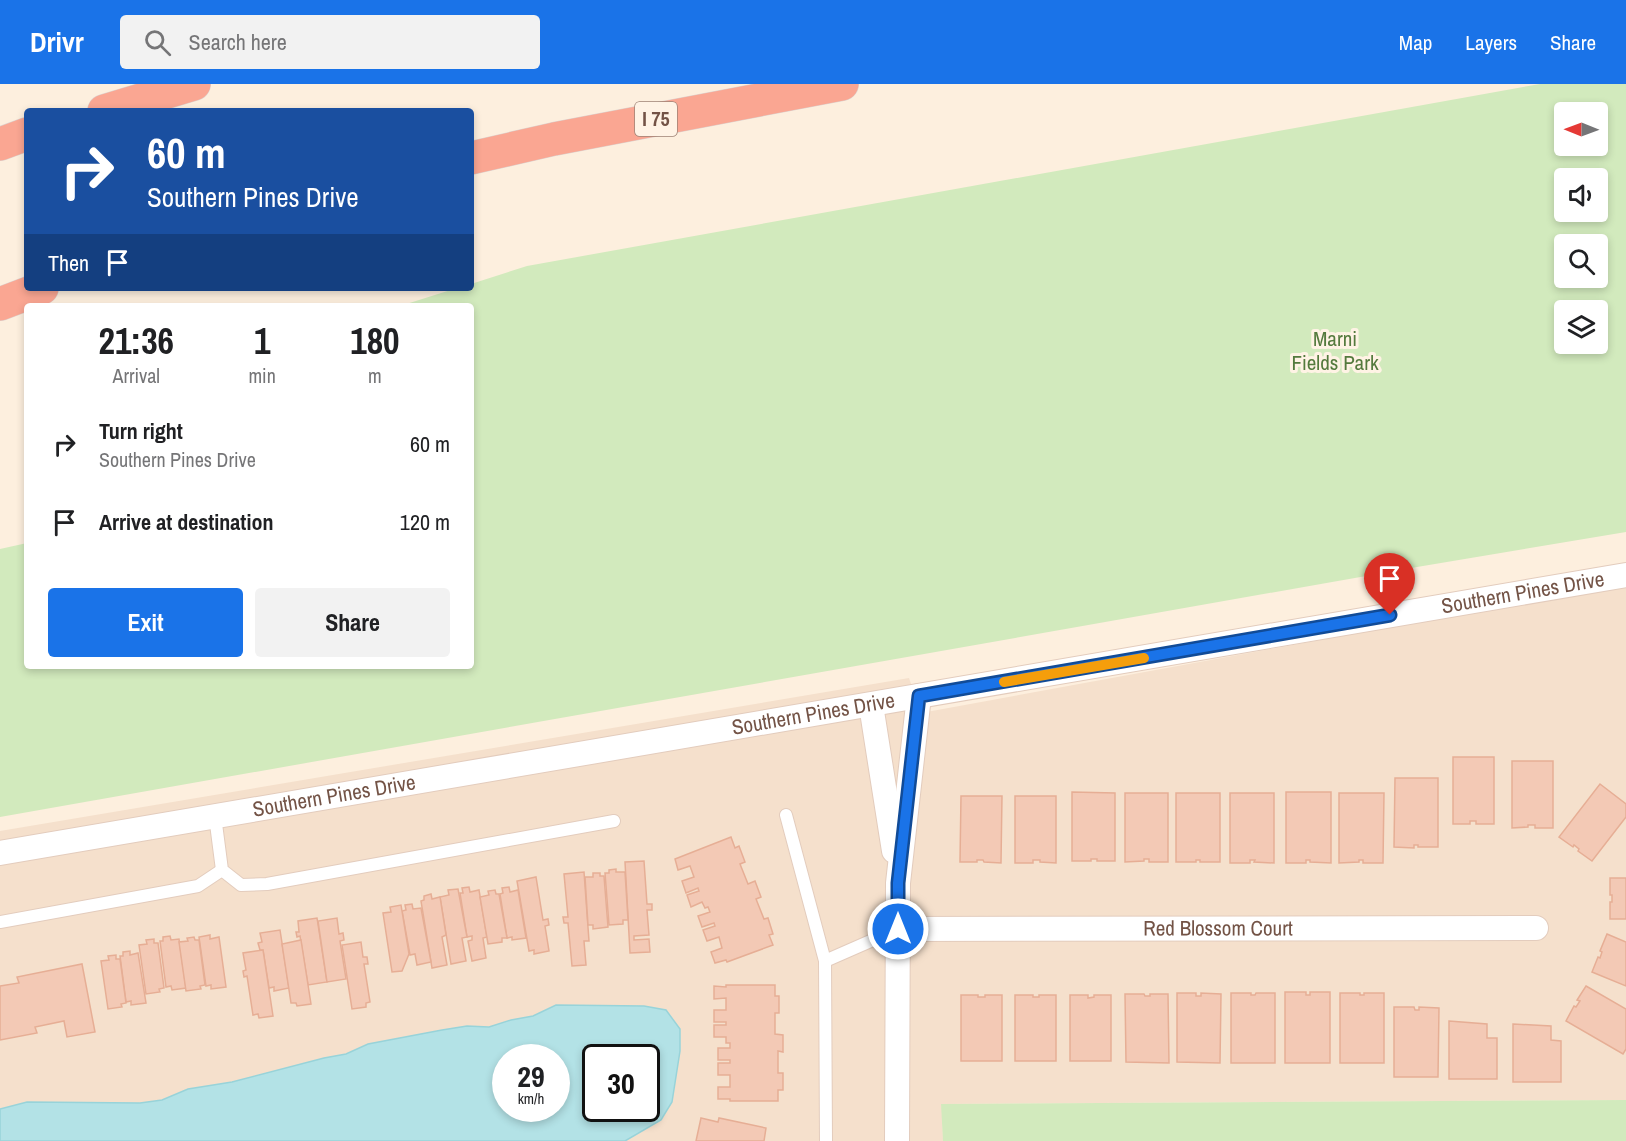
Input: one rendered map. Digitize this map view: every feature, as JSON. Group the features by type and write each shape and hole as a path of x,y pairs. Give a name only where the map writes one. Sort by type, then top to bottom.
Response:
{"highway":[{"path":"114,108 194,84"},
{"name":"I 75","path":"474,157 588,132 842,84"},
{"path":"0,144 24,136"},
{"path":"0,304 34,291"}],"street":[{"name":"Southern Pines Drive","path":"0,853 1626,575"},
{"path":"897,1141 898,883 919,696"},
{"path":"871,705 898,883"},
{"name":"Red Blossom Court","path":"898,929 1536,928"}],"lane":[{"path":"786,814 825,961 826,1141"},
{"path":"215,816 222,870 240,885 267,884 614,821"},
{"path":"0,922 198,886 222,870"},
{"path":"825,961 898,929"}],"shaded area":[{"path":"1626,584 1626,1100 942,1104 943,1141 625,1141 660,1122 680,1029 665,1010 644,1006 556,1005 533,1016 489,1027 467,1026 368,1044 346,1054 232,1082 188,1089 162,1100 140,1103 27,1102 0,1109 0,831 909,678 921,713"}],"green space":[{"name":"Marni Fields Park","path":"1540,84 1626,84 1626,532 0,817 0,549 24,544 24,669 474,669 474,303 410,303 448,291 474,291 474,283 527,266"},
{"path":"1626,1100 1626,1141 943,1141 941,1104"}],"water":[{"path":"556,1005 644,1006 666,1010 680,1029 680,1051 672,1102 660,1121 660,1044 582,1044 582,1122 658,1122 625,1141 0,1141 0,1109 27,1102 140,1103 162,1100 188,1089 232,1082 346,1054 368,1044 467,1026 489,1027 533,1016"}],"building":[{"path":"1453,757 1494,757 1494,824 1476,824 1476,821 1470,821 1470,824 1453,824"},
{"path":"1512,761 1553,761 1553,828 1535,828 1535,825 1528,825 1528,827 1512,828"},
{"path":"1395,778 1438,778 1438,847 1414,845 1414,848 1394,847"},
{"path":"1600,784 1626,804 1626,817 1592,861 1578,851 1579,849 1574,845 1573,847 1559,837"},
{"path":"1072,792 1115,793 1115,861 1091,859 1091,861 1072,861"},
{"path":"1286,792 1331,792 1331,863 1306,860 1306,863 1286,863"},
{"path":"1125,793 1168,793 1168,862 1149,862 1149,859 1144,859 1144,861 1125,862"},
{"path":"1176,793 1220,793 1220,862 1196,860 1196,862 1176,862"},
{"path":"1230,793 1274,793 1274,863 1250,860 1250,863 1230,863"},
{"path":"1339,793 1384,793 1383,863 1363,863 1363,860 1359,860 1359,862 1339,863"},
{"path":"961,796 1002,796 1001,863 984,862 983,860 960,862"},
{"path":"1015,796 1056,796 1056,863 1033,860 1033,863 1015,863"},
{"path":"731,837 735,848 739,846 745,862 740,864 748,884 755,881 761,897 756,899 764,919 768,918 773,934 769,935 773,945 727,962 726,960 715,963 711,952 722,948 719,937 707,941 703,930 715,926 714,923 702,927 698,916 710,912 702,902 691,907 687,895 699,891 698,888 686,893 682,881 694,877 690,866 678,870 675,859"},
{"path":"644,861 647,904 652,904 652,910 647,910 649,935 634,936 634,940 649,939 650,952 630,953 625,862"},
{"path":"616,869 616,872 625,872 628,920 623,920 623,924 609,925 605,873"},
{"path":"584,872 589,941 584,941 586,965 572,966 568,923 564,923 563,917 568,917 564,874"},
{"path":"593,873 600,873 600,876 604,876 608,927 593,929 593,925 588,925 585,877 593,877"},
{"path":"536,877 543,920 548,919 549,925 545,926 549,951 534,954 534,950 529,951 517,881"},
{"path":"1610,878 1626,878 1626,919 1610,919 1612,895 1610,895"},
{"path":"469,887 470,892 479,890 487,937 483,938 486,958 472,961 468,941 472,940 472,936 467,937 460,893 463,893 462,888"},
{"path":"509,887 510,892 518,890 526,938 512,940 512,937 507,938 500,894 503,893 502,888"},
{"path":"458,889 467,937 462,938 466,961 451,964 440,897 449,895 448,890"},
{"path":"495,890 496,894 499,894 507,938 502,938 502,942 488,944 480,897 489,895 488,891"},
{"path":"431,894 432,899 440,897 446,935 442,937 447,965 432,968 421,901 424,900 424,896"},
{"path":"412,904 413,909 421,908 431,962 417,965 415,954 410,955 402,911 406,910 405,905"},
{"path":"401,905 409,954 402,971 392,972 383,913 391,912 390,907"},
{"path":"317,918 327,982 308,985 300,936 297,937 296,932 299,932 298,921"},
{"path":"337,918 339,934 343,933 344,940 340,941 346,979 327,982 318,921"},
{"path":"280,930 289,988 274,991 274,987 269,988 263,950 260,950 258,943 262,942 260,933"},
{"path":"1607,934 1626,942 1626,986 1592,972 1598,957 1600,958 1602,952 1600,951"},
{"path":"210,935 210,939 219,937 226,987 211,989 211,985 206,986 199,937"},
{"path":"170,936 171,940 179,939 186,988 172,990 171,986 166,987 160,941 163,941 163,937"},
{"path":"194,937 195,940 199,940 205,985 200,986 201,989 186,991 179,942 188,941 187,938"},
{"path":"154,939 154,943 158,943 164,988 159,989 160,992 146,994 139,945 147,944 146,940"},
{"path":"301,940 311,1004 297,1006 296,1003 291,1003 282,944"},
{"path":"361,942 363,957 367,957 368,964 364,964 370,1002 366,1003 366,1007 352,1009 342,945"},
{"path":"263,950 273,1016 259,1018 258,1014 253,1015 247,976 244,977 243,971 246,970 243,953"},
{"path":"130,951 130,955 138,953 146,1003 131,1005 131,1001 126,1002 120,956 123,956 123,952"},
{"path":"116,955 116,959 120,959 126,1003 121,1004 122,1007 108,1009 101,961 109,960 108,956"},
{"path":"82,964 95,1032 67,1037 64,1021 35,1027 37,1033 0,1040 0,986 19,983 17,977"},
{"path":"726,985 775,985 775,996 779,996 779,1013 775,1013 775,1034 783,1035 783,1052 778,1051 778,1073 783,1073 783,1090 778,1090 778,1101 718,1099 718,1087 730,1087 730,1075 718,1075 718,1063 730,1063 730,1060 718,1060 718,1048 730,1048 730,1043 726,1043 726,1037 714,1037 714,1025 726,1025 726,1022 714,1022 714,1010 726,1010 726,998 714,999 714,986 726,987"},
{"path":"1586,986 1626,1009 1626,1049 1623,1054 1566,1021 1574,1006 1576,1007 1580,1001 1577,1000"},
{"path":"1285,992 1306,992 1306,995 1310,995 1310,992 1330,992 1330,1063 1285,1063"},
{"path":"1177,993 1196,993 1196,996 1201,996 1201,993 1221,994 1220,1063 1177,1062"},
{"path":"1231,993 1255,995 1256,993 1275,993 1275,1063 1231,1063"},
{"path":"1340,993 1364,995 1364,993 1384,993 1384,1063 1340,1063"},
{"path":"1125,994 1150,996 1150,994 1168,994 1169,1063 1126,1062"},
{"path":"961,995 985,997 985,995 1002,995 1002,1061 961,1061"},
{"path":"1015,995 1039,997 1039,995 1056,995 1056,1061 1015,1061"},
{"path":"1070,995 1088,995 1088,998 1094,995 1111,995 1111,1061 1070,1061"},
{"path":"1394,1007 1414,1007 1415,1010 1419,1010 1419,1007 1439,1008 1438,1077 1394,1077"},
{"path":"1449,1021 1487,1024 1487,1038 1497,1038 1497,1079 1449,1079"},
{"path":"1513,1024 1551,1026 1551,1040 1561,1041 1561,1082 1513,1082"},
{"path":"701,1118 718,1122 719,1118 766,1128 764,1141 696,1141"}],"slow traffic":[{"path":"1004,682 1144,658"}],"route":[{"path":"898,929 898,883 919,696 1390,615"}]}
